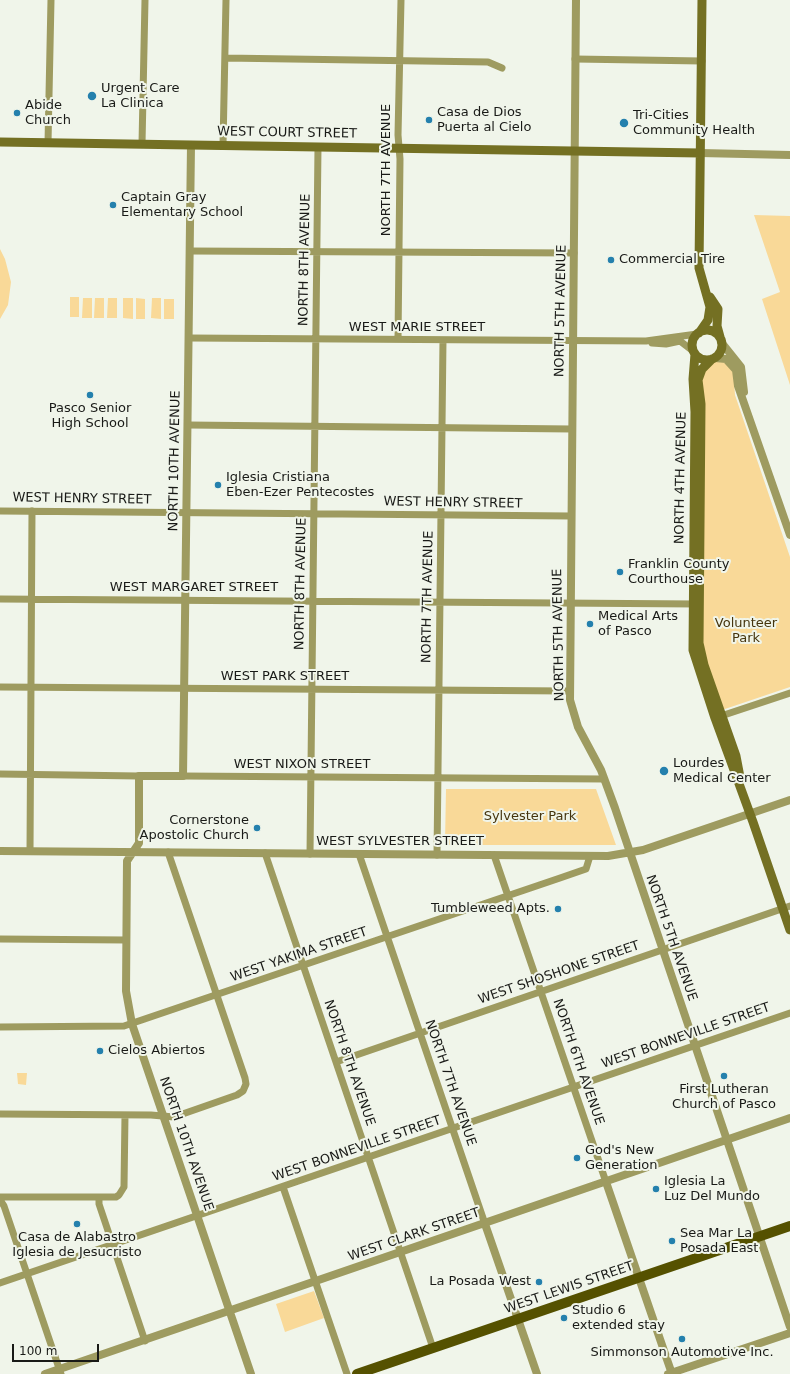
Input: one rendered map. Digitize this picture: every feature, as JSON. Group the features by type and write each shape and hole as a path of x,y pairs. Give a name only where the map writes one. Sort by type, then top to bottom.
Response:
{"main road":[{"path":"702,0 699,268 701,280 718,309 717,329 721,340 721,350 714,358 701,358 694,352 692,343 707,323 710,315 708,294"},
{"name":"WEST COURT STREET","path":"0,142 700,153"},
{"path":"698,333 712,331 721,340"},
{"name":"NORTH 4TH AVENUE","path":"694,352 692,379 695,412 696,604"},
{"name":"NORTH 4TH AVENUE","path":"714,358 702,370 698,380 701,404 696,604 693,650 718,717 736,756 740,786 786,908 790,930"},
{"name":"WEST LEWIS STREET","path":"357,1374 790,1226"}],"street":[{"path":"48,143 51,0"},
{"path":"142,144 145,0"},
{"path":"223,145 226,0"},
{"name":"NORTH 7TH AVENUE","path":"398,340 399,61 401,0"},
{"name":"NORTH 5TH AVENUE","path":"576,0 569,691 572,709 578,727 604,779 790,1327"},
{"path":"225,58 488,62 502,68"},
{"path":"575,59 702,61"},
{"name":"NORTH 10TH AVENUE","path":"183,776 191,145"},
{"name":"NORTH 8TH AVENUE","path":"310,854 318,147"},
{"path":"700,153 790,155"},
{"path":"190,251 574,253"},
{"name":"WEST MARIE STREET","path":"189,338 646,341 698,333"},
{"name":"NORTH 7TH AVENUE","path":"437,855 443,340"},
{"path":"721,340 740,367 744,401"},
{"name":"WEST MARIE STREET","path":"646,341 662,344 680,341 694,352"},
{"path":"714,358 726,359 735,367 737,383 790,535"},
{"path":"188,425 572,429"},
{"name":"WEST HENRY STREET","path":"0,511 571,516"},
{"path":"30,851 32,511"},
{"name":"WEST MARGARET STREET","path":"0,599 696,604"},
{"name":"WEST PARK STREET","path":"0,687 569,691"},
{"path":"718,717 790,693"},
{"name":"WEST NIXON STREET","path":"0,774 604,779"},
{"name":"NORTH 10TH AVENUE","path":"139,776 139,843 128,861 126,998 132,1024 251,1374"},
{"name":"WEST SYLVESTER STREET","path":"0,851 590,856 629,853 790,800"},
{"path":"0,1114 174,1117 240,1094 244,1088 246,1078 168,852"},
{"name":"NORTH 8TH AVENUE","path":"265,853 433,1348"},
{"name":"NORTH 7TH AVENUE","path":"359,854 537,1374"},
{"name":"NORTH 6TH AVENUE","path":"494,855 639,1278 670,1374"},
{"name":"WEST YAKIMA STREET","path":"0,1027 122,1027 508,897 586,869 590,856"},
{"name":"WEST SHOSHONE STREET","path":"336,1062 786,908"},
{"path":"0,939 126,940"},
{"name":"WEST BONNEVILLE STREET","path":"0,1283 790,1013"},
{"path":"0,1197 116,1197 122,1194 124,1187 125,1115"},
{"name":"WEST CLARK STREET","path":"46,1374 60,1372 144,1340 486,1224 790,1118"},
{"path":"283,1186 347,1374"},
{"path":"99,1197 99,1204 144,1340"},
{"path":"0,1200 4,1206 60,1372"},
{"path":"670,1374 790,1333"}],"green space":[{"path":"754,215 790,216 790,385 762,299 780,292"},
{"path":"0,249 5,259 11,282 8,305 0,319"},
{"path":"70,297 79,297 79,317 70,317"},
{"path":"83,298 92,298 92,318 82,318"},
{"path":"95,298 104,298 104,318 94,318"},
{"path":"108,298 117,298 117,318 107,318"},
{"path":"123,298 133,298 133,319 123,318"},
{"path":"136,298 145,299 145,319 136,319"},
{"path":"152,298 161,298 161,319 151,318"},
{"path":"164,299 174,299 174,319 164,319"},
{"name":"Volunteer Park","path":"721,360 733,368 735,395 790,557 790,687 722,710 703,649 701,375 713,361"},
{"name":"Sylvester Park","path":"446,789 596,789 616,845 446,845"},
{"path":"17,1073 27,1073 26,1085 18,1084"},
{"path":"314,1291 324,1318 285,1332 276,1304"}],"place":[{"name":"Urgent Care La Clinica","path":"92,96"},
{"name":"Abide Church","path":"17,113"},
{"name":"Casa de Dios Puerta al Cielo","path":"429,120"},
{"name":"Tri-Cities Community Health","path":"624,123"},
{"name":"Captain Gray Elementary School","path":"113,205"},
{"name":"Commercial Tire","path":"611,260"},
{"name":"Pasco Senior High School","path":"90,395"},
{"name":"Iglesia Cristiana Eben-Ezer Pentecostes","path":"218,485"},
{"name":"Franklin County Courthouse","path":"620,572"},
{"name":"Medical Arts of Pasco","path":"590,624"},
{"name":"Lourdes Medical Center","path":"664,771"},
{"name":"Cornerstone Apostolic Church","path":"257,828"},
{"name":"Tumbleweed Apts.","path":"558,909"},
{"name":"Cielos Abiertos","path":"100,1051"},
{"name":"First Lutheran Church of Pasco","path":"724,1076"},
{"name":"God's New Generation","path":"577,1158"},
{"name":"Iglesia La Luz Del Mundo","path":"656,1189"},
{"name":"Casa de Alabastro Iglesia de Jesucristo","path":"77,1224"},
{"name":"Sea Mar La Posada East","path":"672,1241"},
{"name":"La Posada West","path":"539,1282"},
{"name":"Studio 6 extended stay","path":"564,1318"},
{"name":"Simmonson Automotive Inc.","path":"682,1339"}]}
